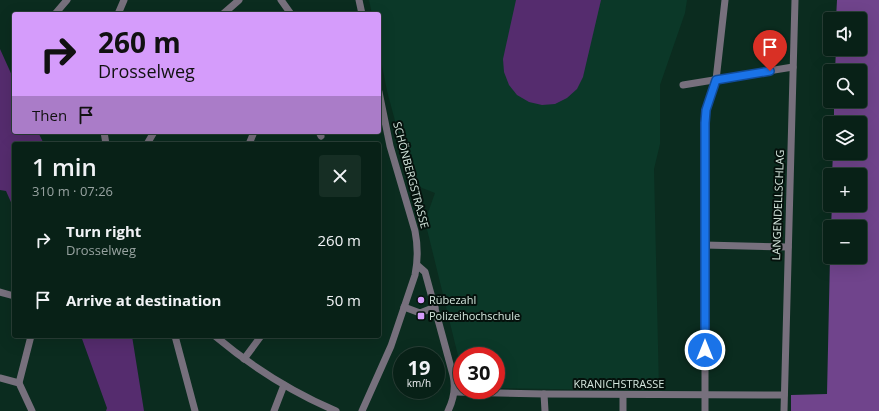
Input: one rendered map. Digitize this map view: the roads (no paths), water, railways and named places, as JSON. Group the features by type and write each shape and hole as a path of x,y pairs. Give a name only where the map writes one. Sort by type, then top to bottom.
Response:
{"street":[{"path":"57,12 67,0"},
{"path":"119,12 124,0"},
{"path":"225,12 239,0"},
{"path":"281,0 290,12"},
{"path":"359,0 362,12"},
{"path":"705,411 705,123 706,110 716,80 725,0"},
{"name":"LANGENDELLSCHLAG","path":"784,411 792,67 795,0"},
{"path":"682,85 792,67"},
{"name":"SCHÖNBERGSTRASSE","path":"362,411 385,359 416,275 417,265 417,244 415,231 390,146 381,102"},
{"path":"704,245 788,247"},
{"path":"417,265 425,272 453,374"},
{"path":"0,292 12,295"},
{"path":"404,307 420,313 435,307"},
{"path":"30,338 19,383 32,411"},
{"path":"176,338 196,411"},
{"path":"218,338 262,372 284,385 336,411"},
{"path":"244,359 260,338"},
{"path":"0,378 19,383"},
{"path":"274,411 284,385"},
{"name":"KRANICHSTRASSE","path":"505,393 784,395"},
{"path":"544,394 545,411"},
{"path":"623,395 623,411"},
{"path":"450,410 453,399"}],"place":[{"name":"Rübezahl","path":"421,300"},
{"name":"Polizeihochschule","path":"421,316"}]}
